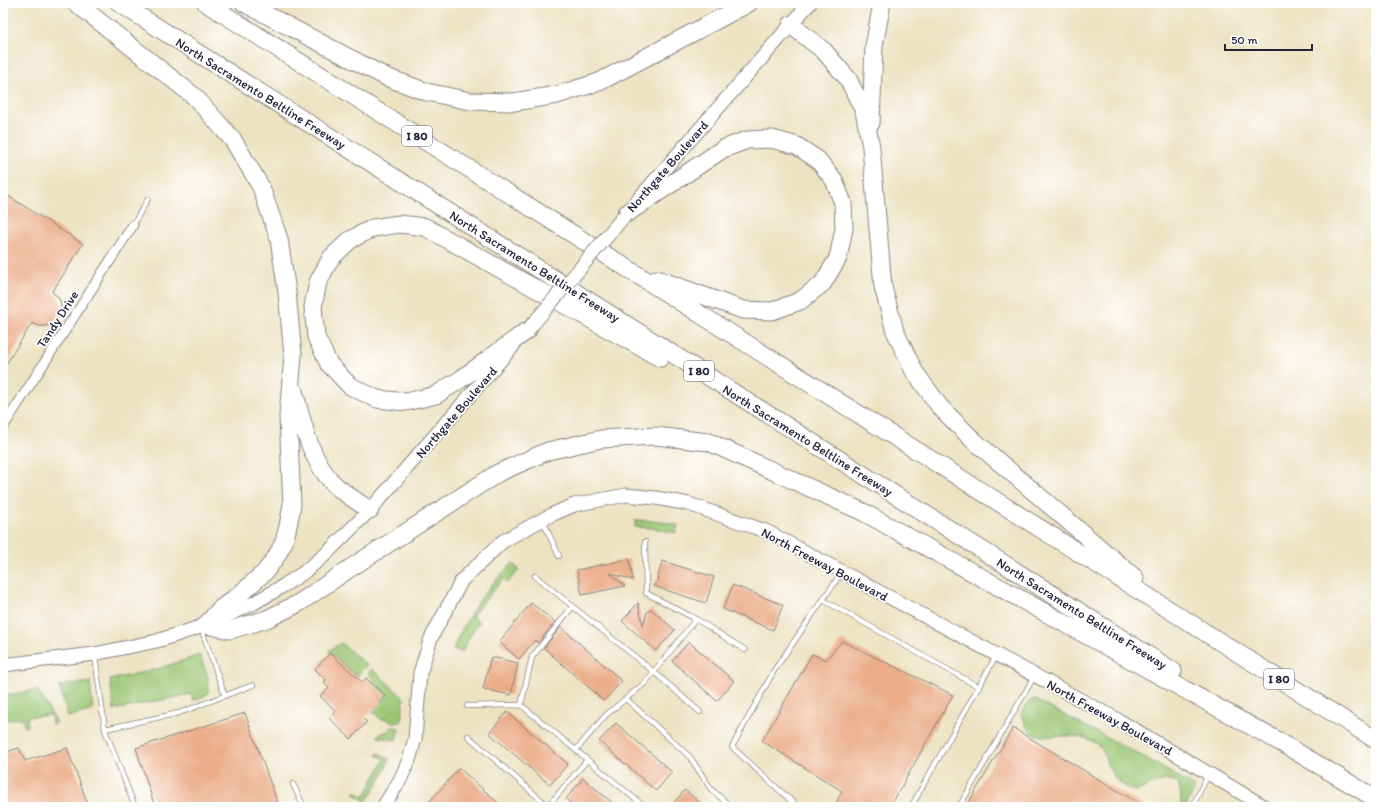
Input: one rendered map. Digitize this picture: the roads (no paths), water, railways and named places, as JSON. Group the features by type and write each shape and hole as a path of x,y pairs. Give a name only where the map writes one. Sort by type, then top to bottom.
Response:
{"highway":[{"path":"76,3 195,97 233,140 261,187 279,239 287,292 293,355 292,382 288,416 292,505 288,526 284,542 276,557 265,572 220,609 203,626"},
{"name":"North Sacramento Beltline Freeway","path":"119,3 1174,672 1278,741 1376,799"},
{"name":"I 80","path":"206,3 1376,740"},
{"path":"244,3 386,77 421,90 470,101 514,102 557,96 599,82 749,3"},
{"path":"871,147 874,46 882,3"},
{"path":"791,25 824,51 848,79 864,111 871,147 883,287 895,330 914,371 940,408 972,439 1183,618"},
{"path":"626,214 723,149 747,140 772,139 797,146 818,160 834,180 843,204 844,229 838,258 823,283 800,302 772,311 743,310 628,269"},
{"path":"528,330 461,379 436,395 406,402 377,399 350,386 329,364 316,337 313,307 318,282 331,258 350,240 373,228 399,224 425,227 827,452"},
{"path":"292,382 306,436 316,461 332,482 370,510"},
{"path":"203,626 230,630 267,619 300,603 498,473 548,451 601,439 655,436 709,442 863,512 1278,741"}],"street":[{"name":"Northgate Boulevard","path":"3,664 94,654 157,641 203,626 254,603 303,573 326,554 370,510 528,330 626,214 810,3"},
{"name":"Tandy Drive","path":"3,427 133,225"},
{"name":"North Freeway Boulevard","path":"385,806 400,780 416,739 420,672 431,638 462,580 503,541 542,520 574,505 626,495 656,498 689,504 768,532 1120,721 1265,807"}],"lane":[{"path":"133,225 148,199"},
{"path":"542,520 559,556"},
{"path":"645,542 646,593 696,619 745,650"},
{"path":"798,807 732,747 776,669 842,572"},
{"path":"535,576 654,672 700,712"},
{"path":"823,600 979,687"},
{"path":"521,705 532,657 573,606"},
{"path":"576,750 606,715 645,683 696,619"},
{"path":"203,626 225,696"},
{"path":"94,654 104,729 135,807"},
{"path":"911,807 997,655"},
{"path":"959,807 1035,675"},
{"path":"104,729 179,712 253,686"},
{"path":"626,699 690,757 711,790 731,807"},
{"path":"467,706 521,705 645,807"},
{"path":"468,736 549,807 587,760"},
{"path":"1192,807 1209,774"},
{"path":"293,784 304,807"}]}
